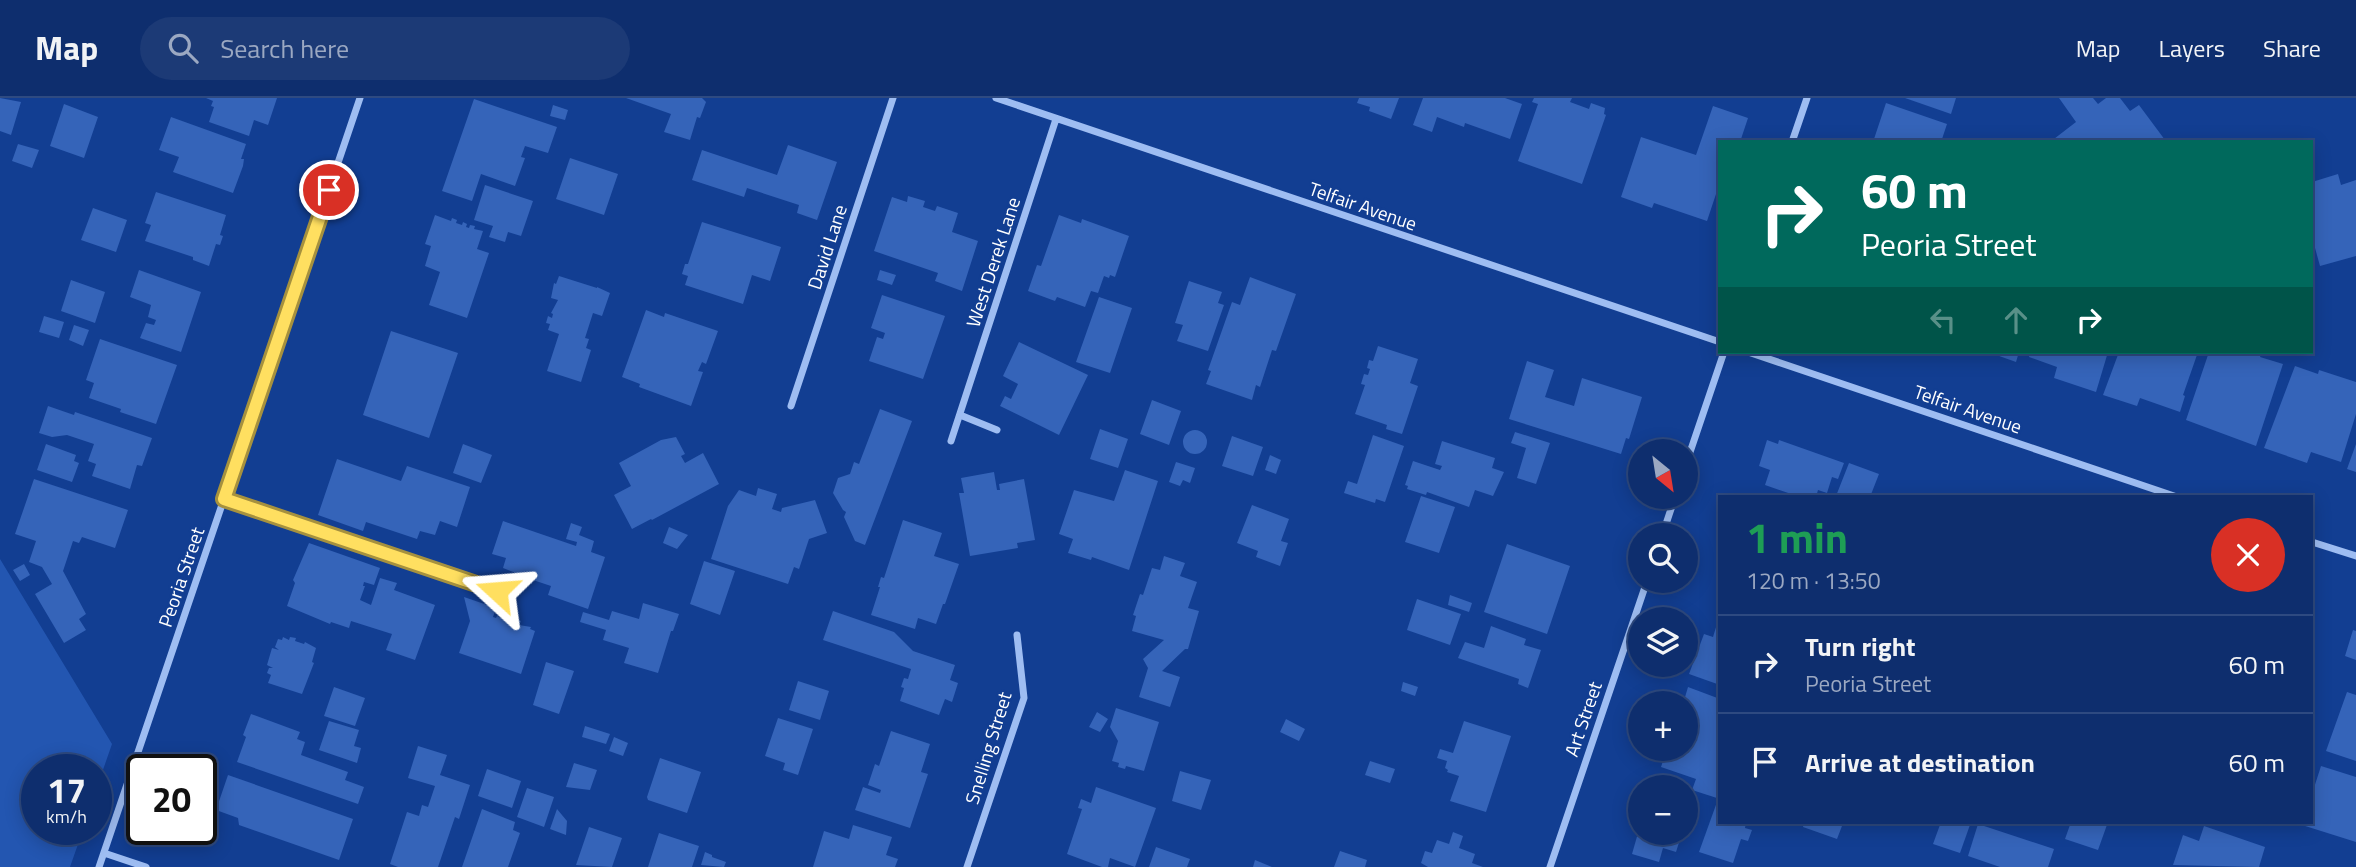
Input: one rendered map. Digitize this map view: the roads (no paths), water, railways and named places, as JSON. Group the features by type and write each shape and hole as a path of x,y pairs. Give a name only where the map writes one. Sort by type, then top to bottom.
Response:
{"street":[{"name":"Peoria Street","path":"99,867 360,98"},
{"name":"David Lane","path":"791,406 893,98"},
{"name":"Telfair Avenue","path":"996,98 1718,341"},
{"path":"1794,140 1807,98"},
{"name":"West Derek Lane","path":"951,441 1056,119"},
{"path":"1694,439 1723,354"},
{"name":"Telfair Avenue","path":"1754,354 2171,495"},
{"path":"960,415 997,430"},
{"path":"2313,542 2356,556"},
{"name":"Art Street","path":"1550,867 1643,593"},
{"name":"Snelling Street","path":"967,867 1024,698 1017,635"},
{"path":"104,853 146,867"}],"lane":[{"path":"224,499 497,591"}]}
